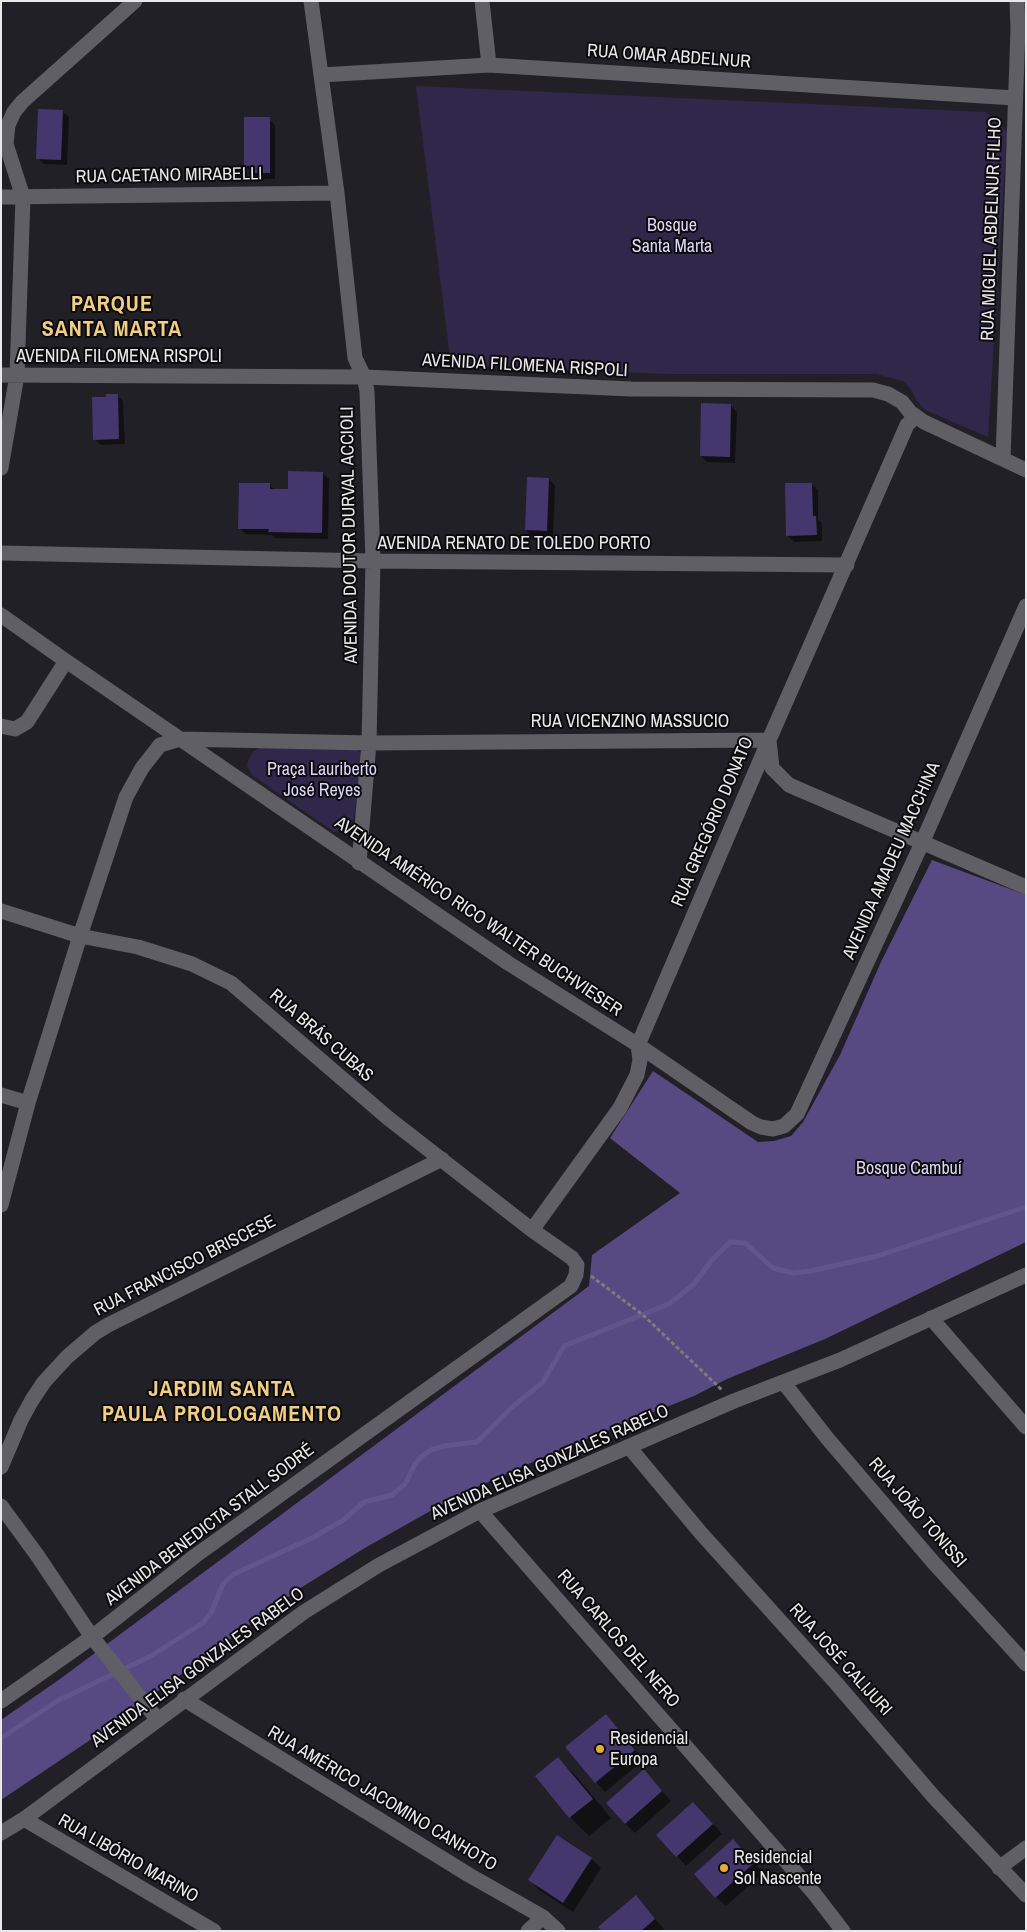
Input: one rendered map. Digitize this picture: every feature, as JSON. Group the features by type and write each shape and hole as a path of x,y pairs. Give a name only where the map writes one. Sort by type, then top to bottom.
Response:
{"street":[{"path":"1,468 17,375 22,197 3,143 8,125 14,112 22,102 135,1"},
{"name":"AVENIDA DOUTOR DURVAL ACCIOLI","path":"311,1 337,193 355,358 364,377 367,391 373,562 369,743 359,863"},
{"path":"482,1 489,65"},
{"name":"RUA MIGUEL ABDELNUR FILHO","path":"1003,458 1016,98 1017,1"},
{"name":"RUA OMAR ABDELNUR","path":"321,75 489,65 1016,98"},
{"name":"RUA CAETANO MIRABELLI","path":"1,197 337,193"},
{"name":"AVENIDA FILOMENA RISPOLI","path":"1,375 364,377 631,389 873,390 888,394 902,402 915,417 945,433 1026,470"},
{"name":"RUA GREGÓRIO DONATO","path":"532,1230 620,1108 637,1076 640,1060 638,1045 907,425 915,417"},
{"name":"AVENIDA RENATO DE TOLEDO PORTO","path":"1,553 373,562 847,565"},
{"name":"AVENIDA AMADEU MACCHINA","path":"784,1126 798,1114 922,843 1026,606"},
{"name":"AVENIDA AMÉRICO RICO WALTER BUCHVIESER","path":"1,615 66,662 359,863 508,963 638,1045 752,1123 772,1129 784,1126"},
{"path":"8,728 27,722 66,662"},
{"path":"1,1205 28,1103 126,797 142,768 160,745 180,739"},
{"name":"RUA VICENZINO MASSUCIO","path":"180,739 369,743 769,740"},
{"path":"769,740 772,768 789,785 1026,887"},
{"name":"RUA BRÁS CUBAS","path":"1,911 80,936 138,947 192,964 231,983 388,1118 532,1230 572,1258 577,1265"},
{"path":"1,1095 28,1103"},
{"name":"RUA FRANCISCO BRISCESE","path":"1,1467 25,1414 44,1382 67,1357 95,1333 117,1320 442,1159"},
{"name":"AVENIDA BENEDICTA STALL SODRÉ","path":"1,1701 92,1637 195,1556 571,1286 576,1275 577,1265"},
{"name":"AVENIDA ELISA GONZALES RABELO","path":"1,1833 24,1819 304,1612 379,1565 480,1511 734,1401 784,1383 1026,1276"},
{"path":"932,1318 1026,1427"},
{"name":"RUA JOÃO TONISSI","path":"784,1383 827,1438 933,1562 1026,1664"},
{"name":"RUA JOSÉ CALIJURI","path":"629,1447 700,1532 999,1868 1026,1895"},
{"path":"1,1506 104,1654 158,1720"},
{"name":"RUA CARLOS DEL NERO","path":"480,1511 814,1892 843,1931"},
{"name":"RUA AMÉRICO JACOMINO CANHOTO","path":"184,1700 461,1870 543,1917 558,1931"},
{"name":"RUA LIBÓRIO MARINO","path":"24,1819 214,1931"},
{"path":"999,1868 1026,1848"},
{"path":"528,1931 543,1917"}],"path":[{"path":"577,1265 643,1315 734,1401"}],"green space":[{"name":"Bosque Santa Marta","path":"416,86 985,112 995,119 1007,132 988,437 925,410 916,400 911,389 903,381 876,374 667,374 451,365"},
{"name":"Praça Lauriberto José Reyes","path":"260,747 357,749 362,755 354,818 351,824 342,831 334,832 252,775 247,766 248,761 253,752"},
{"name":"Bosque Cambuí","path":"932,860 1026,895 1026,1242 825,1339 727,1379 694,1396 566,1447 455,1497 363,1549 302,1587 96,1736 1,1800 1,1720 60,1679 589,1286 592,1255 680,1193 610,1138 653,1071 758,1142 774,1141 791,1136 803,1122 840,1055 881,962"}],"building":[{"path":"38,109 63,110 61,160 36,159"},
{"path":"244,117 270,117 270,173 250,173 250,166 244,166"},
{"path":"106,394 118,394 119,439 93,440 92,397 106,397"},
{"path":"701,403 731,404 730,457 700,456"},
{"path":"288,471 323,472 322,533 268,532 269,529 238,529 239,483 270,483 270,489 288,489"},
{"path":"527,477 549,478 547,531 525,530"},
{"path":"785,483 812,483 813,516 816,516 817,535 786,536"},
{"name":"Residencial Europa","path":"606,1714 635,1750 595,1783 565,1747"},
{"name":"Residencial Europa","path":"558,1757 593,1799 569,1818 535,1776"},
{"name":"Residencial Europa","path":"644,1769 662,1791 625,1824 606,1803"},
{"name":"Residencial Sol Nascente","path":"693,1802 713,1824 676,1857 656,1835"},
{"path":"557,1835 592,1858 563,1903 528,1880"},
{"name":"Residencial Sol Nascente","path":"733,1839 754,1863 715,1898 694,1874"},
{"path":"636,1895 655,1919 641,1931 602,1931 598,1927"}],"waterway":[{"path":"1,1738 59,1700 149,1657 203,1623 211,1613 223,1584 234,1574 312,1538 342,1521 364,1502 392,1495 405,1484 415,1464 431,1450 444,1446 477,1442 510,1409 543,1382 564,1346 669,1304 694,1284 711,1261 730,1242 745,1243 773,1268 793,1273 811,1271 877,1256 1026,1207"}],"place":[{"name":"Residencial Europa","path":"600,1749"},
{"name":"Residencial Sol Nascente","path":"724,1868"}],"district":[{"name":"PARQUE SANTA MARTA","path":"112,318"},
{"name":"JARDIM SANTA PAULA PROLOGAMENTO","path":"222,1402"}]}
